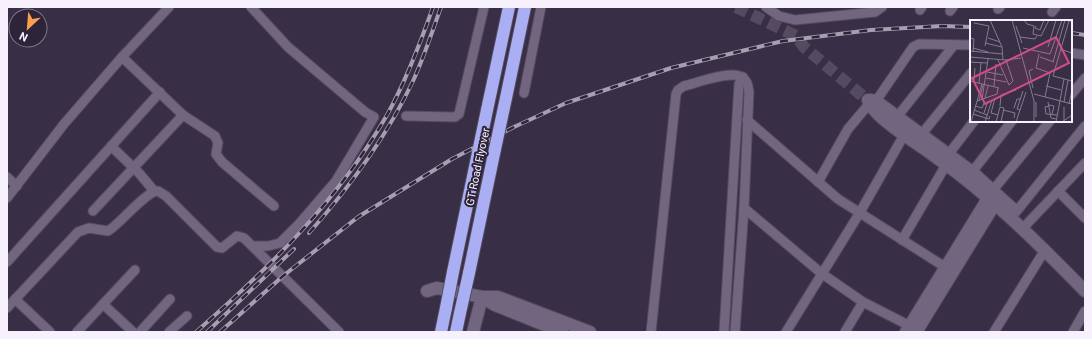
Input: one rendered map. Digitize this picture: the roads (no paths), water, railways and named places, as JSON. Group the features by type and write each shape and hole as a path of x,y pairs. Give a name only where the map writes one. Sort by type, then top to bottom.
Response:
{"highway":[{"name":"GT Road Flyover","path":"441,332 509,7"},
{"name":"GT Road Flyover","path":"456,332 525,7"}],"street":[{"path":"7,198 64,124 122,57 169,7"},
{"path":"251,7 288,47 365,112 374,117 372,123 336,181 300,224 280,243 268,246 253,246"},
{"path":"406,116 455,117 459,114 484,7"},
{"path":"524,93 541,7"},
{"path":"766,7 779,16 795,20 876,12 882,7"},
{"path":"818,182 848,129 913,47 919,44 970,45"},
{"path":"897,117 954,45"},
{"path":"1072,53 1085,55"},
{"path":"122,57 183,115 215,136 218,143 216,154 222,162 274,206"},
{"path":"651,332 678,90 684,86 729,74 742,77 748,84 749,92 744,208 735,332"},
{"path":"921,135 970,74"},
{"path":"724,332 739,84 742,77"},
{"path":"1072,94 1085,78"},
{"path":"7,262 160,92"},
{"path":"870,101 897,117 921,135 947,160 994,197 1016,212 1025,226 1045,250 1085,291"},
{"path":"870,101 879,114 904,135 947,160 972,172 994,197 1085,279"},
{"path":"93,211 183,115"},
{"path":"747,120 818,182 859,214 945,267"},
{"path":"902,240 947,160 973,122"},
{"path":"972,172 1011,122"},
{"path":"910,330 945,267 1049,122"},
{"path":"1016,212 1085,126"},
{"path":"786,332 821,273 859,214 904,135"},
{"path":"111,146 134,168 154,191 158,191 166,196 217,248 222,248 237,236 244,238 339,332"},
{"path":"1025,226 1085,163"},
{"path":"7,177 17,186"},
{"path":"50,332 10,303 78,232 89,228 108,232 154,191"},
{"path":"1058,191 1085,218"},
{"path":"910,330 994,197"},
{"path":"744,208 821,273 863,302 910,330"},
{"path":"994,332 1045,250"},
{"path":"77,332 135,270"},
{"path":"427,291 437,288 482,297 498,297 590,332"},
{"path":"473,332 482,297"},
{"path":"482,297 495,305 562,332"},
{"path":"140,332 170,299"},
{"path":"845,332 863,302"},
{"path":"103,304 133,332"},
{"path":"1073,332 1085,311"},
{"path":"169,332 187,316"}],"tunnel":[{"path":"736,7 796,36 804,47 865,98"}],"railway":[{"path":"196,332 276,258 324,205 346,176 367,147 394,102 412,62 433,7"},
{"path":"309,233 353,180 391,122 417,72 441,7"},
{"path":"220,332 283,276 358,217 452,159 514,127 566,103 671,68 783,41 871,30 942,26 970,27"},
{"path":"1072,33 1085,35"},
{"path":"207,332 294,249"}]}
